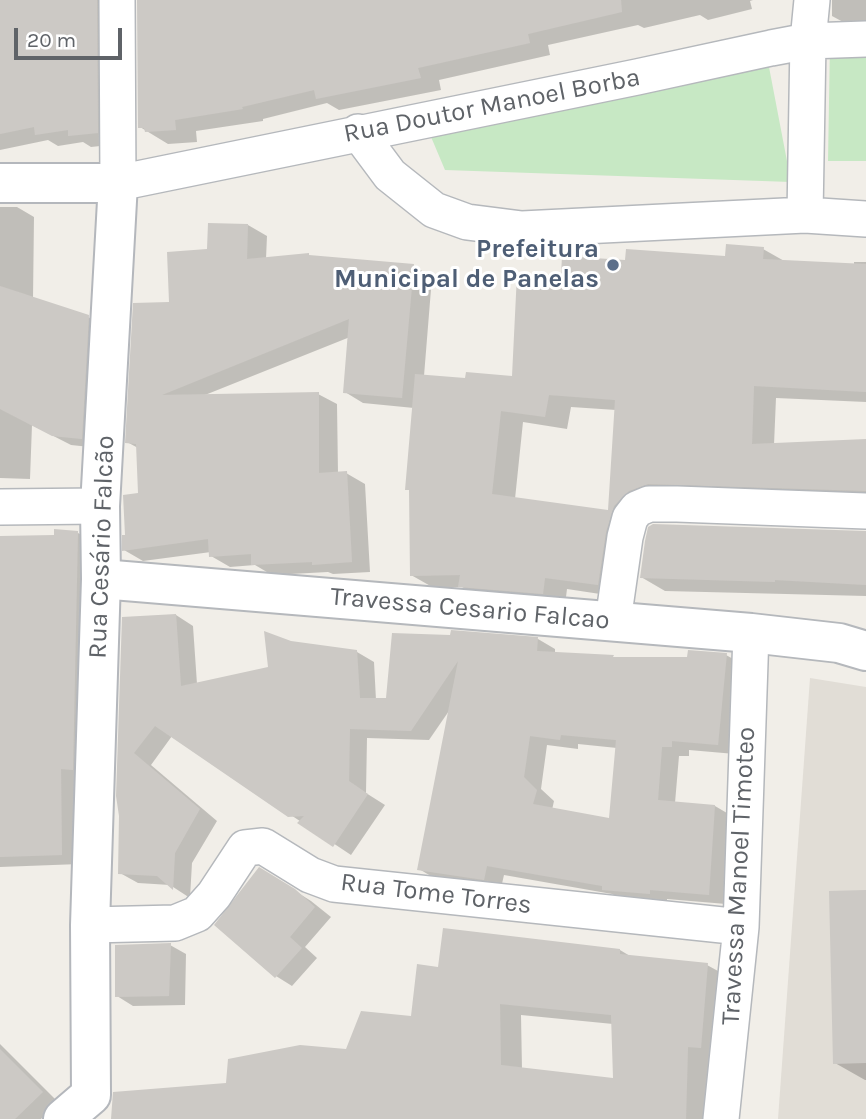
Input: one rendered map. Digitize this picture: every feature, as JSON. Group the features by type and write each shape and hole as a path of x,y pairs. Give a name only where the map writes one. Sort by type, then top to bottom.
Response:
{"main road":[{"path":"0,183 118,183"},
{"name":"Rua Cesário Falcão","path":"81,1111 101,579 100,506 118,183"},
{"name":"Travessa Cesario Falcao","path":"101,579 857,643"}],"street":[{"name":"Rua Cesário Falcão","path":"117,0 118,183"},
{"path":"805,215 808,41 812,0"},
{"name":"Rua Doutor Manoel Borba","path":"118,183 808,41 866,39"},
{"path":"358,132 390,175 434,211 467,222 522,229 805,215 866,219"},
{"path":"613,621 625,537 630,519 637,509 649,504 677,504 866,511"},
{"path":"0,507 100,506"},
{"name":"Travessa Manoel Timoteo","path":"721,1119 741,927 751,633"},
{"name":"Rua Tome Torres","path":"90,925 175,923 197,914 214,895 245,848 263,846 310,875 334,884 741,927"}],"shaded area":[{"path":"810,678 866,687 866,1119 778,1119"}],"green space":[{"path":"830,44 866,44 866,161 828,161"},
{"path":"769,67 791,182 445,170 426,125"}],"building":[{"path":"0,0 97,0 98,133 68,136 68,130 35,135 34,127 0,134"},
{"path":"137,0 621,0 622,12 528,34 530,43 418,68 421,78 316,99 314,90 242,107 243,109 175,120 176,130 145,132 144,128 138,128"},
{"path":"208,223 248,224 247,259 309,253 414,264 402,398 343,393 349,319 162,395 319,392 319,473 347,471 352,562 251,565 251,554 209,557 208,539 122,551 122,535 125,535 123,495 138,493 136,444 125,443 133,303 169,302 167,252 207,249"},
{"path":"726,244 764,247 763,259 866,264 866,392 754,386 752,444 866,439 866,491 648,484 629,491 614,506 606,532 598,585 545,578 543,594 458,587 460,575 410,576 409,490 405,490 415,374 465,378 466,372 512,376 517,274 561,275 562,256 625,260 626,249 725,256","holes":["549,395 615,400 608,510 492,494 501,411 545,417"]},
{"path":"0,286 89,315 82,439 52,436 0,409"},
{"path":"653,524 866,531 866,585 775,580 640,578 648,527"},
{"path":"54,529 78,531 73,770 61,769 62,855 0,857 0,536 54,535"},
{"path":"176,614 181,686 268,667 264,631 291,641 357,650 360,698 386,698 392,633 450,635 451,630 538,637 537,651 614,655 613,657 687,657 688,650 727,653 718,745 672,741 672,747 662,747 658,800 715,805 709,895 650,890 650,894 602,890 602,886 487,866 484,880 417,870 458,661 411,731 350,729 349,781 368,794 333,847 297,823 304,816 288,817 155,726 134,753 200,809 175,853 173,890 157,876 118,874 119,816 116,796 122,617","holes":["561,735 616,740 609,818 533,804 537,790 524,777 530,736 560,740"]},
{"path":"259,867 295,889 315,907 290,937 302,948 275,978 214,925"},
{"path":"866,890 866,1063 833,1064 829,891"},
{"path":"443,928 620,949 620,954 708,963 701,1048 688,1047 686,1119 111,1119 113,1092 226,1083 228,1059 300,1045 346,1049 361,1011 411,1016 417,964 438,967","holes":["500,1004 611,1015 613,1078 501,1065"]},
{"path":"171,943 169,996 115,997 115,945"},
{"path":"0,1049 43,1092 15,1119 0,1119"}],"place":[{"name":"Prefeitura Municipal de Panelas","path":"613,265"}]}
